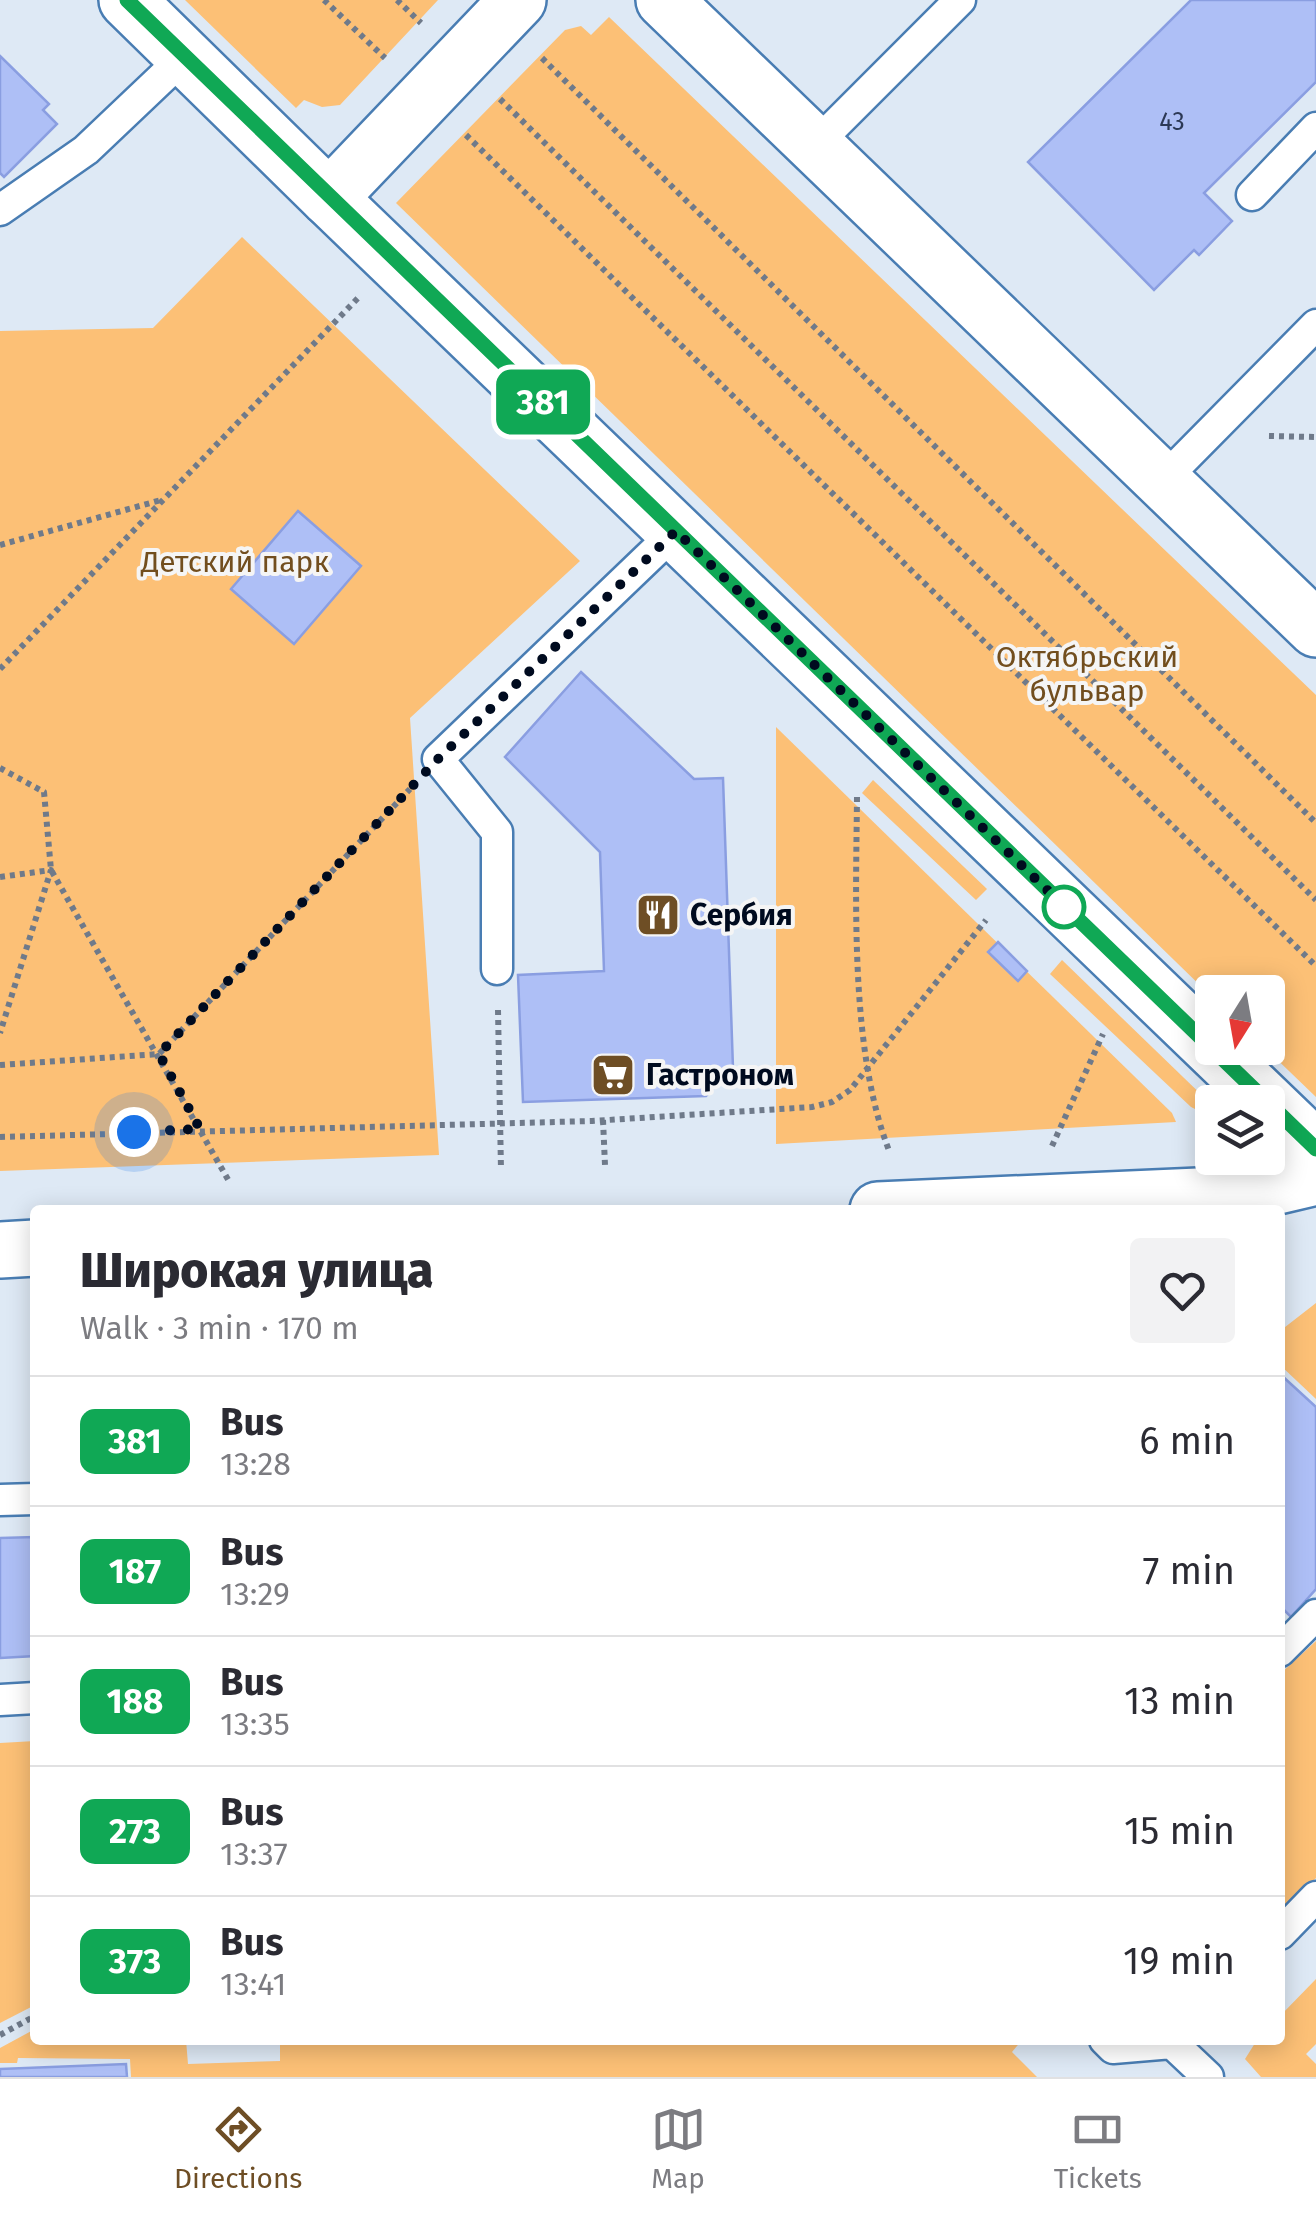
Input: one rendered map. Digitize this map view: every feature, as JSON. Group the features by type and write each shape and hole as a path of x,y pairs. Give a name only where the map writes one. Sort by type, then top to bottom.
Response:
{"street":[{"path":"127,0 1316,1148"},
{"path":"664,0 1316,629"},
{"path":"330,198 524,23"},
{"path":"992,1205 1244,1194 1316,1178"},
{"path":"0,1250 30,1248"}],"lane":[{"path":"815,145 960,0"},
{"path":"0,210 86,150 184,56"},
{"path":"1252,195 1316,128"},
{"path":"1162,481 1316,325"},
{"path":"498,969 497,832 438,759 676,531"},
{"path":"0,1500 30,1498"},
{"path":"1285,1643 1316,1615"},
{"path":"0,1700 30,1698"},
{"path":"1285,1929 1316,1898"},
{"path":"1110,2045 1144,2045"},
{"path":"1177,2045 1208,2077"}],"path":[{"path":"324,0 394,66"},
{"path":"524,23 1316,823"},
{"path":"490,88 1316,900"},
{"path":"455,125 1316,966"},
{"path":"0,670 358,297"},
{"path":"0,545 162,499"},
{"path":"0,1065 159,1054 438,759"},
{"path":"0,768 44,792 51,870 0,1032"},
{"path":"857,797 856,893 867,1069 873,1112 890,1153"},
{"path":"51,870 230,1182"},
{"path":"0,877 51,870"},
{"path":"0,1137 499,1124 812,1107 841,1096 867,1069 986,920"},
{"path":"498,969 501,1170"},
{"path":"1052,1146 1103,1034"},
{"path":"603,1120 606,1165"},
{"path":"0,2034 30,2019"}],"green space":[{"path":"185,0 438,0 340,105 322,107 304,100 296,108"},
{"name":"Октябрьский бульвар","path":"609,17 1316,695 1316,1097 1283,1065 1285,975 1195,975 1195,980 396,203 565,30 581,26 591,35"},
{"name":"Детский парк","path":"242,237 580,561 410,718 439,1155 0,1171 0,331 153,328"},
{"path":"776,727 1172,1113 1176,1122 776,1144"},
{"path":"873,780 987,889 976,900 862,793"},
{"path":"1062,960 1195,1089 1195,1109 1191,1107 1050,974"},
{"path":"1316,1303 1316,1399 1285,1370 1285,1327"},
{"path":"1316,1641 1316,1878 1285,1909 1285,1669"},
{"path":"30,1741 30,2008 0,2023 0,1743"},
{"path":"1316,1979 1316,2044 1306,2054 1316,2064 1316,2077 1261,2077 1245,2059 1254,2045 1285,2045 1285,2011"},
{"path":"30,2032 30,2045 186,2045 188,2064 280,2061 280,2045 1018,2045 1012,2052 1037,2077 131,2077 130,2059 18,2058 17,2063 0,2063 0,2048"}],"building":[{"path":"1191,0 1316,0 1316,82 1204,193 1232,221 1199,255 1194,250 1154,290 1028,162"},
{"path":"0,56 49,104 43,110 57,124 4,177 0,173"},
{"path":"298,511 361,566 294,644 231,589"},
{"path":"581,672 694,779 723,778 733,1068 706,1096 523,1102 518,975 604,971 600,852 505,757"},
{"path":"998,942 1027,971 1018,981 988,952"},
{"path":"1285,1379 1316,1407 1316,1589 1291,1617 1285,1611"},
{"path":"30,1537 30,1656 0,1658 0,1538"},
{"path":"126,2064 127,2077 0,2077 0,2069"}],"bus line":[{"name":"381","path":"127,0 1316,1149"}],"place":[{"name":"Сербия","path":"658,915"},
{"name":"Гастроном","path":"613,1075"}],"route":[{"path":"134,1132 200,1129 159,1054 438,759 676,531 1076,918 1064,907"}]}
